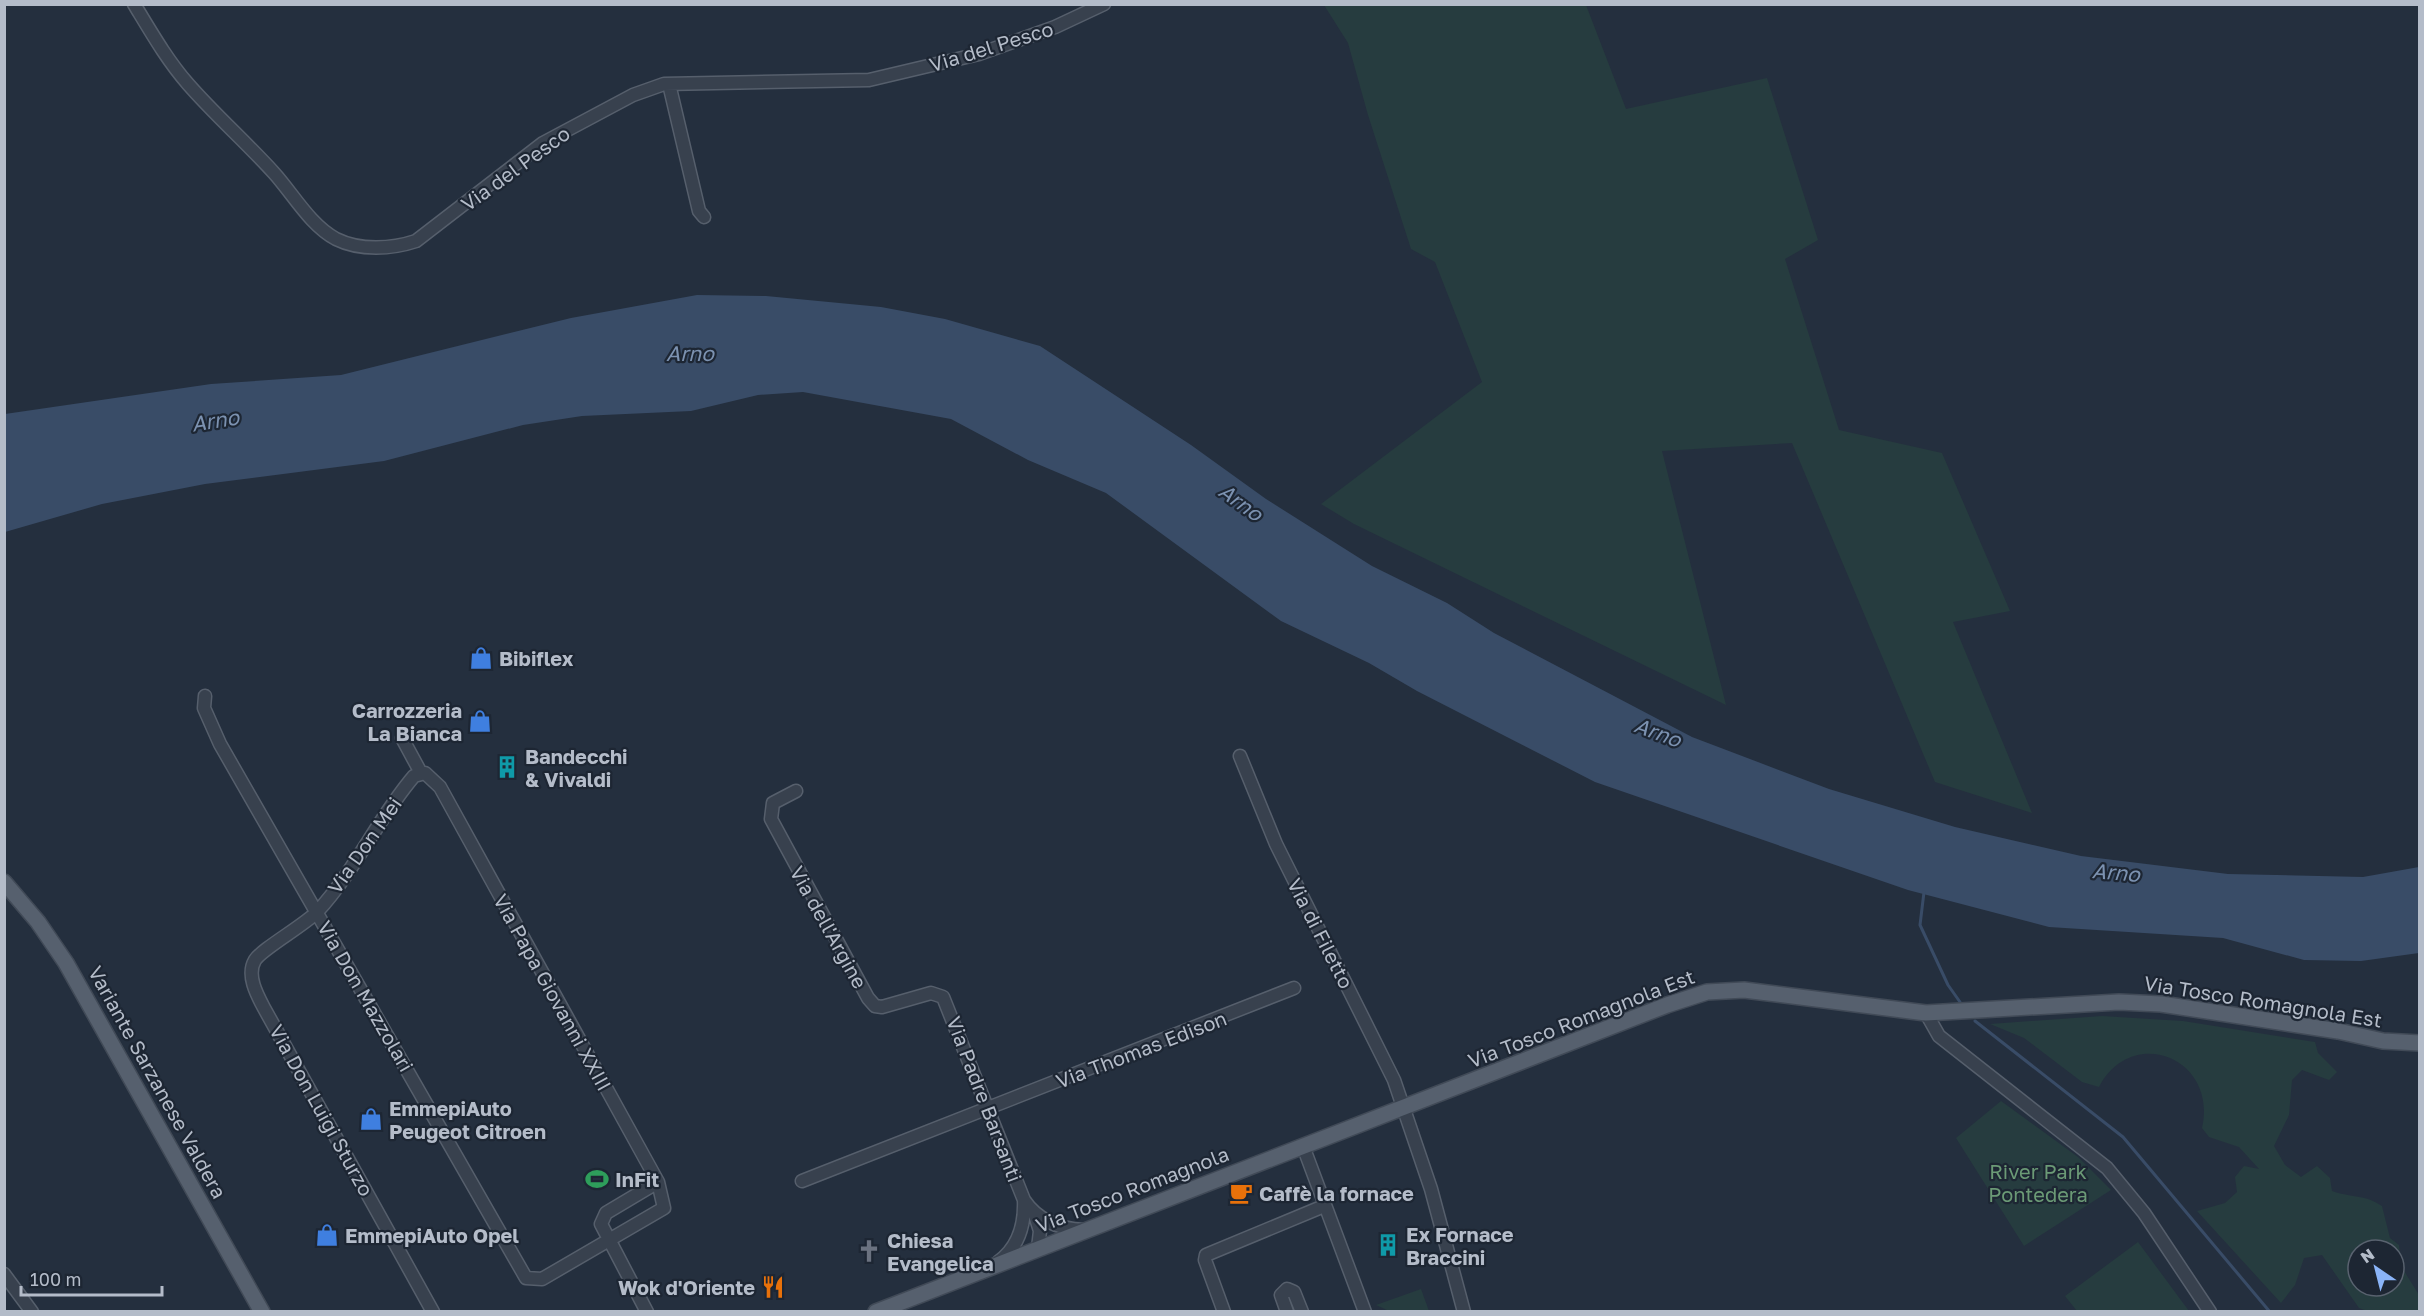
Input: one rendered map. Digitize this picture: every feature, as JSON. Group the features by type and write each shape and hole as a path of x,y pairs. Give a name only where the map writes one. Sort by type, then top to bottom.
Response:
{"main road":[{"name":"Variante Sarzanese Valdera","path":"4,882 38,922 66,963 262,1311"},
{"name":"Via Tosco Romagnola Est","path":"1404,1107 1667,1005 1713,991 1744,990 1926,1013 2139,1002 2281,1022 2383,1041 2420,1043"},
{"name":"Via Tosco Romagnola","path":"876,1311 1404,1107"}],"street":[{"name":"Via del Pesco","path":"134,4 160,47 188,83 274,173 326,232 363,248 404,245 416,241 543,143 633,95 669,84 869,80 979,54 1054,27 1104,4"},
{"path":"669,84 699,211 704,216"},
{"name":"Via Don Mazzolari","path":"205,696 204,708 208,720 524,1275 532,1280 542,1279 664,1208 658,1182"},
{"path":"402,738 421,773"},
{"name":"Via di Filetto","path":"1240,756 1276,844 1390,1071 1404,1107 1446,1241 1464,1311"},
{"name":"Via Don Mei","path":"276,945 317,911 406,785 421,773"},
{"name":"Via Papa Giovanni XXIII","path":"421,773 436,780 658,1182"},
{"name":"Via dell'Argine","path":"796,791 773,803 771,819 872,1003 878,1007 886,1007 931,993 944,998"},
{"name":"Via Don Luigi Sturzo","path":"276,945 255,960 252,971 256,991 433,1311"},
{"name":"Via Thomas Edison","path":"802,1181 1294,988"},
{"name":"Via Padre Barsanti","path":"944,998 1024,1200 1034,1212 1052,1224 1084,1230"},
{"path":"1926,1013 1939,1036 2107,1168 2144,1213 2210,1311"},
{"path":"1303,1146 1365,1311"},
{"path":"647,1311 601,1224 606,1212 658,1182"},
{"name":"Via Padre Barsanti","path":"993,1265 1013,1249 1022,1227 1024,1200"},
{"path":"1224,1311 1205,1260 1206,1255 1324,1206"},
{"path":"1034,1212 1039,1227 1038,1248"},
{"path":"1022,1227 1038,1248"},
{"path":"4,1274 32,1311"},
{"path":"1287,1311 1281,1295 1287,1289 1294,1292 1302,1311"}],"green space":[{"path":"1324,5 1586,5 1626,109 1767,78 1818,240 1785,259 1839,430 1942,453 2010,611 1953,622 2032,813 1935,782 1792,443 1662,451 1726,705 1354,524 1321,504 1482,382 1435,262 1411,249 1368,115 1348,43"},
{"path":"2102,1016 2183,1021 2315,1042 2318,1053 2337,1072 2329,1080 2302,1070 2292,1080 2289,1115 2274,1146 2285,1165 2301,1177 2317,1166 2330,1178 2332,1191 2364,1198 2382,1206 2390,1238 2346,1238 2346,1289 2322,1255 2304,1258 2295,1285 2281,1303 2197,1211 2225,1203 2237,1192 2235,1177 2244,1166 2259,1169 2239,1147 2209,1137 2202,1128 2204,1104 2197,1083 2185,1068 2169,1058 2150,1054 2131,1057 2114,1068 2099,1087 2082,1082 2024,1038 1990,1024"},
{"name":"River Park Pontedera","path":"2001,1101 2078,1157 2111,1190 2024,1246 1956,1138"},
{"path":"2138,1242 2189,1311 2077,1311 2065,1296"},
{"path":"2406,1274 2419,1295 2419,1311 2367,1311 2359,1308 2352,1298 2406,1298"},
{"path":"1421,1289 1429,1311 1389,1311 1376,1305"}],"water":[{"name":"Arno","path":"697,295 766,296 881,307 945,319 1040,346 1191,445 1266,499 1372,566 1447,603 1494,633 1692,737 1829,789 1955,827 2081,856 2228,874 2363,877 2419,867 2419,953 2361,961 2304,960 2223,938 2049,927 1908,890 1595,782 1417,691 1369,663 1281,621 1106,493 1028,460 951,419 803,392 758,395 691,411 582,416 523,425 384,461 205,484 102,504 5,532 5,414 211,384 341,375 571,318"}],"waterway":[{"path":"1924,892 1920,925 1948,985 1960,1002"},
{"path":"1975,1021 2123,1137 2270,1312"}],"place":[{"name":"Bibiflex","path":"481,658"},
{"name":"Carrozzeria La Bianca","path":"480,721"},
{"name":"Bandecchi & Vivaldi","path":"507,767"},
{"name":"EmmepiAuto Peugeot Citroen","path":"371,1119"},
{"name":"InFit","path":"597,1179"},
{"name":"Caffè la fornace","path":"1241,1193"},
{"name":"EmmepiAuto Opel","path":"327,1235"},
{"name":"Ex Fornace Braccini","path":"1388,1245"},
{"name":"Chiesa Evangelica","path":"869,1251"},
{"name":"Wok d'Oriente","path":"773,1287"}]}
